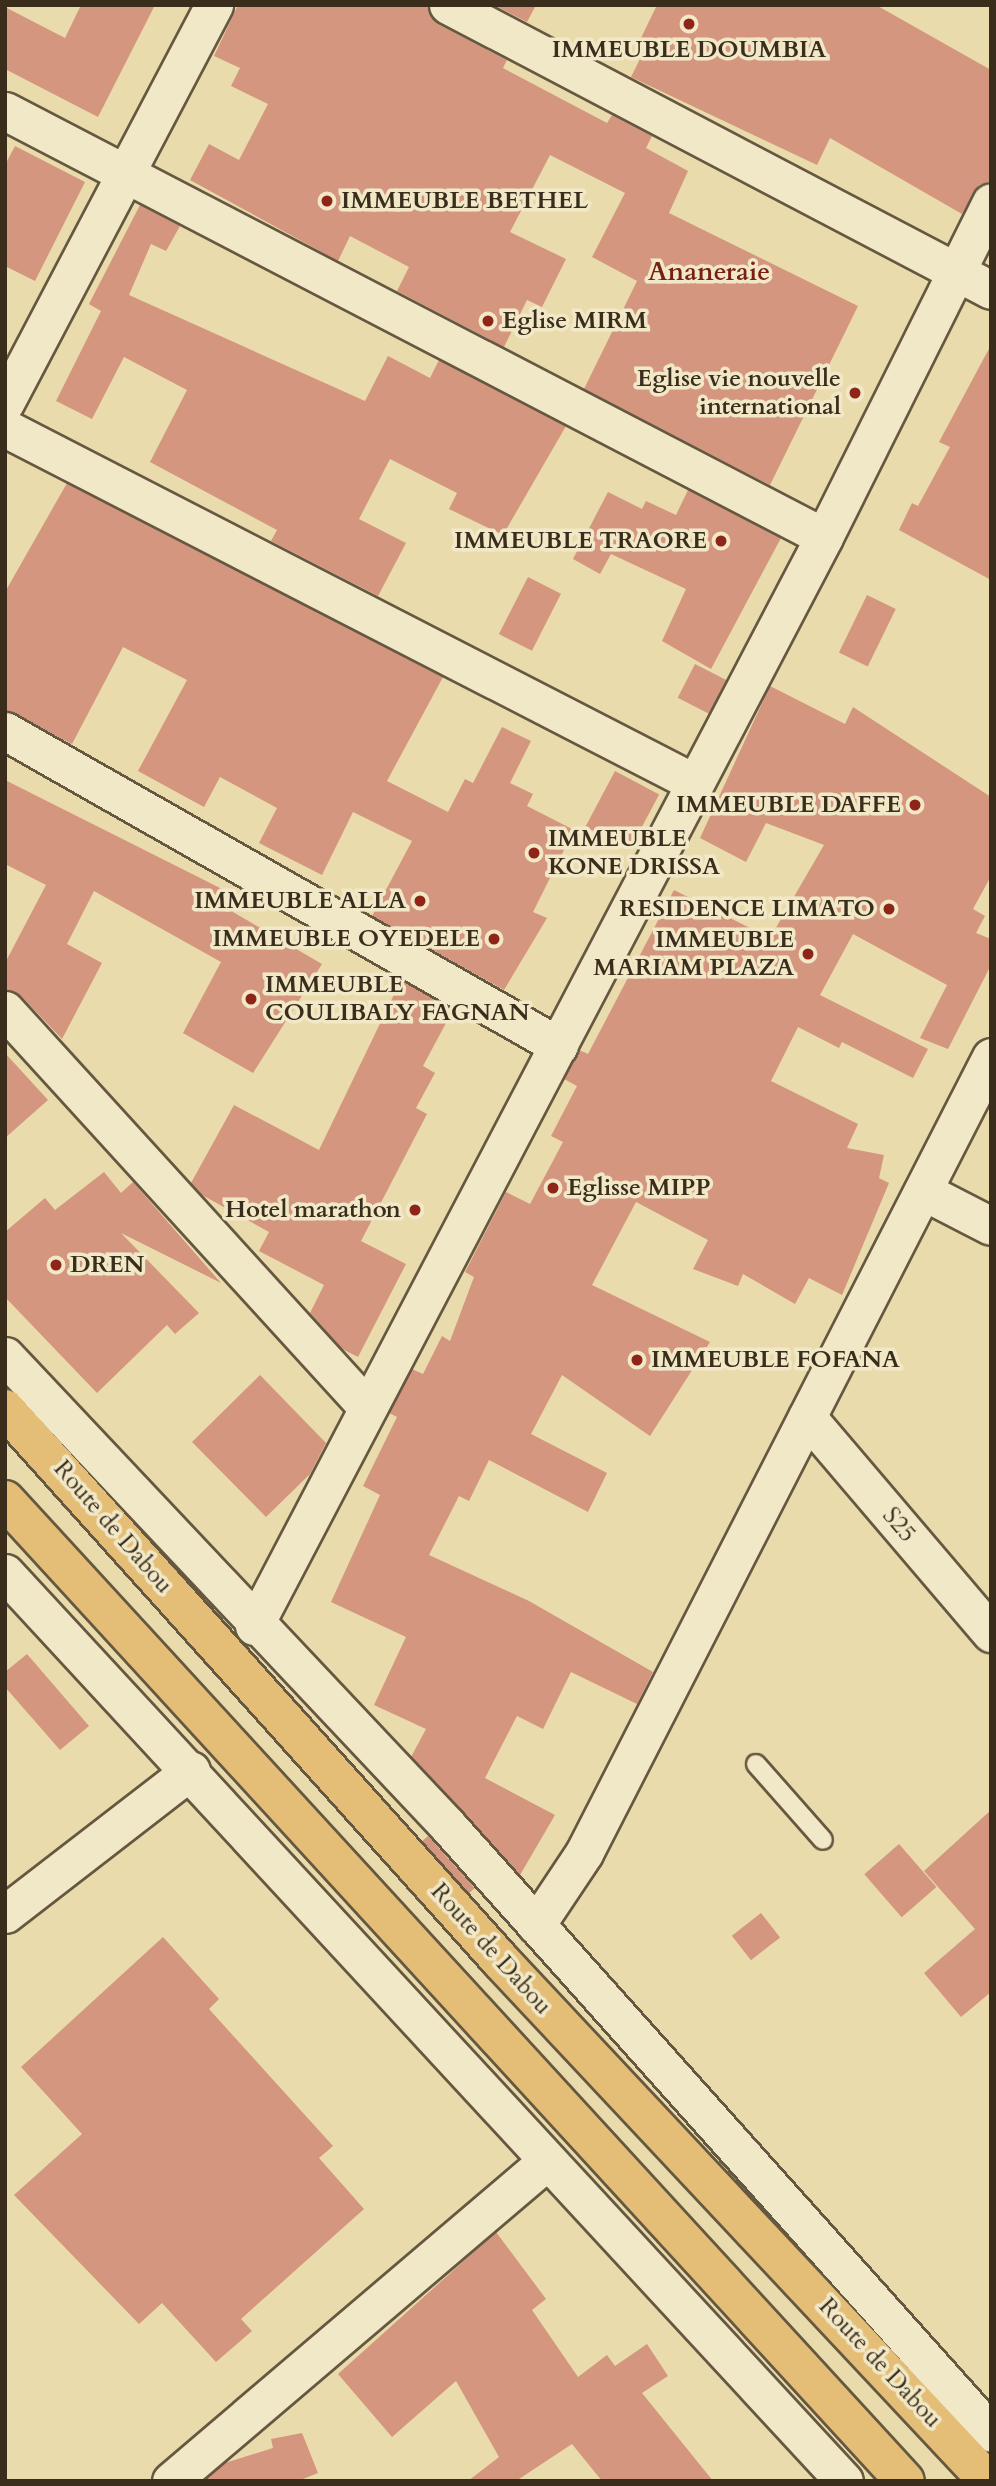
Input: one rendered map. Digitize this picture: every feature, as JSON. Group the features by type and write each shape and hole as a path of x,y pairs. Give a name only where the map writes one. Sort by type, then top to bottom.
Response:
{"main road":[{"name":"Route de Dabou","path":"5,1409 500,1960 988,2481"},
{"path":"5,1500 905,2481"}],"street":[{"path":"5,403 129,173 214,5"},
{"path":"448,5 991,290"},
{"path":"5,111 129,173 824,537"},
{"path":"254,1626 366,1406 559,1046 693,782 824,537 991,202"},
{"path":"5,428 693,782"},
{"path":"5,731 559,1046"},
{"path":"5,1010 366,1406"},
{"path":"536,1925 584,1853 991,1057"},
{"path":"923,1191 991,1226"},
{"path":"5,1356 254,1626 536,1925 991,2433"},
{"name":"S25","path":"807,1417 991,1633"},
{"path":"5,1573 191,1769 546,2162 838,2479"},
{"path":"5,1914 191,1769"},
{"path":"171,2481 546,2162"}],"lane":[{"path":"756,1765 823,1840"}],"building":[{"path":"81,5 155,5 98,117 5,69 5,7 65,38"},
{"path":"238,5 427,5 438,24 507,60 503,68 607,123 612,115 652,136 646,148 688,171 669,213 858,306 770,485 584,389 637,281 592,257 625,193 550,155 510,232 566,259 542,307 527,300 504,347 397,291 409,267 350,236 338,261 190,180 209,144 239,160 268,104 231,86 240,68 214,56"},
{"path":"494,5 536,5 527,22"},
{"path":"657,5 876,5 991,70 991,181 979,185 962,214 830,138 817,165 631,77 647,45 639,42"},
{"path":"15,146 85,182 35,281 5,266 5,165"},
{"path":"140,205 180,226 166,251 151,244 129,295 365,401 388,356 430,378 439,360 566,426 503,535 449,509 457,493 390,459 359,519 406,543 378,596 271,541 277,530 150,462 187,390 124,357 92,419 56,401 101,311 89,304"},
{"path":"991,345 991,580 899,530 912,503 918,506 950,447 939,442"},
{"path":"67,483 443,677 387,781 448,812 465,779 473,783 502,727 531,741 510,783 533,794 527,806 574,830 533,912 547,918 504,990 372,916 412,841 353,812 322,875 259,843 277,808 220,777 204,807 138,771 187,680 123,647 72,744 5,710 5,592"},
{"path":"688,490 781,538 711,669 662,641 686,589 611,554 600,574 573,559 608,492 642,509 646,501 676,515"},
{"path":"528,577 561,594 532,651 499,634"},
{"path":"867,595 896,609 868,667 839,653"},
{"path":"695,664 726,680 709,714 678,698"},
{"path":"770,686 845,724 853,707 991,797 991,876 973,909 985,916 976,933 991,939 991,965 948,1049 920,1038 947,985 853,934 820,995 928,1049 913,1078 842,1042 839,1048 798,1027 771,1081 858,1124 847,1148 884,1155 879,1178 889,1183 842,1295 809,1278 795,1304 743,1274 738,1286 693,1269 708,1240 636,1202 592,1285 710,1342 650,1436 562,1375 531,1434 607,1473 588,1512 489,1460 469,1501 459,1496 429,1555 529,1601 653,1672 637,1704 571,1672 543,1729 517,1716 485,1778 555,1815 520,1875 411,1757 426,1729 374,1705 406,1637 331,1602 380,1495 363,1486 397,1417 389,1413 412,1369 423,1374 442,1336 450,1341 474,1277 465,1272 506,1192 530,1204 563,1142 551,1136 577,1086 564,1079 579,1050 588,1054 674,890 770,938 824,845 766,823 746,862 700,838"},
{"path":"615,771 659,794 630,850 585,827"},
{"path":"5,780 240,898 233,912 322,964 253,1073 183,1033 221,962 94,891 67,944 102,963 62,1039 21,996 5,990 5,963 46,885 5,864"},
{"path":"401,980 453,1010 423,1066 435,1073 416,1108 427,1114 361,1241 406,1264 358,1357 342,1349 310,1313 324,1285 259,1251 269,1232 202,1195 191,1183 234,1105 319,1150"},
{"path":"5,1053 48,1100 5,1138"},
{"name":"DREN","path":"104,1172 121,1193 133,1182 221,1283 121,1233 199,1313 175,1334 167,1325 97,1393 5,1297 5,1232 45,1198 55,1210"},
{"path":"260,1375 326,1443 310,1474 266,1517 192,1442"},
{"path":"27,1654 89,1726 60,1750 5,1687 5,1672"},
{"path":"991,1810 991,1992 961,2017 924,1973 975,1929 924,1871"},
{"path":"428,1836 475,1888 469,1893 422,1841"},
{"path":"899,1844 936,1887 902,1917 864,1874"},
{"path":"761,1913 780,1937 751,1960 732,1936"},
{"path":"163,1937 219,1999 209,2009 333,2146 319,2158 364,2209 241,2319 252,2331 216,2362 162,2303 139,2324 14,2195 82,2134 21,2067"},
{"path":"496,2232 546,2299 532,2310 578,2377 607,2355 615,2366 647,2344 668,2376 642,2393 713,2481 602,2481 572,2444 516,2481 468,2481 499,2457 456,2381 392,2437 338,2374"},
{"path":"302,2433 318,2473 298,2481 204,2481 225,2463 273,2448 271,2439"}],"place":[{"name":"IMMEUBLE DOUMBIA","path":"689,24"},
{"name":"IMMEUBLE BETHEL","path":"327,201"},
{"name":"Eglise MIRM","path":"488,321"},
{"name":"Eglise vie nouvelle international","path":"855,393"},
{"name":"IMMEUBLE TRAORE","path":"721,541"},
{"name":"IMMEUBLE DAFFE","path":"915,805"},
{"name":"IMMEUBLE KONE DRISSA","path":"534,853"},
{"name":"IMMEUBLE ALLA","path":"420,901"},
{"name":"RESIDENCE LIMATO","path":"889,909"},
{"name":"IMMEUBLE OYEDELE","path":"494,939"},
{"name":"IMMEUBLE MARIAM PLAZA","path":"808,954"},
{"name":"IMMEUBLE COULIBALY FAGNAN","path":"251,999"},
{"name":"Eglisse MIPP","path":"553,1188"},
{"name":"Hotel marathon","path":"415,1210"},
{"name":"DREN","path":"56,1265"},
{"name":"IMMEUBLE FOFANA","path":"637,1360"}],"district":[{"name":"Ananeraie","path":"709,272"}]}
